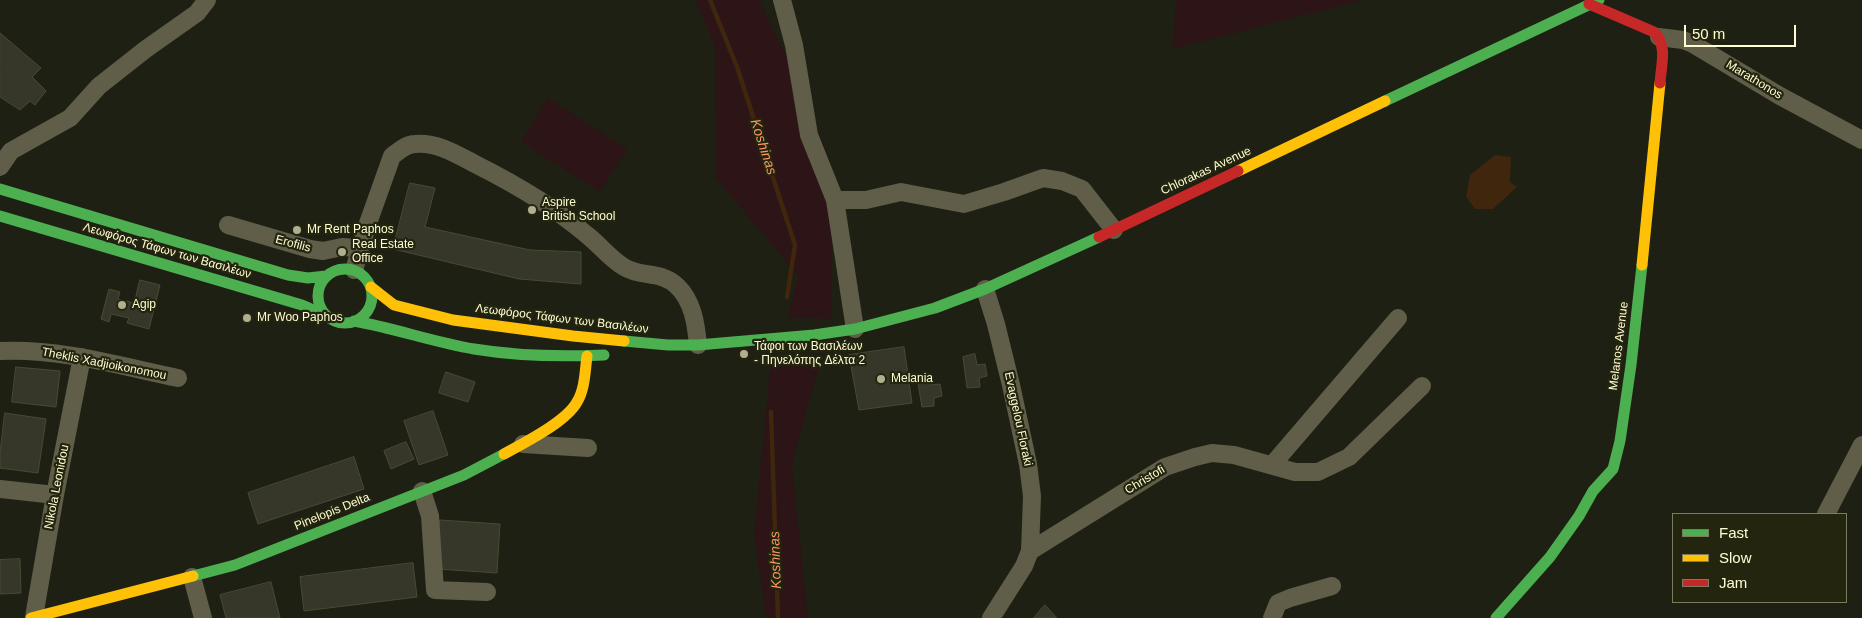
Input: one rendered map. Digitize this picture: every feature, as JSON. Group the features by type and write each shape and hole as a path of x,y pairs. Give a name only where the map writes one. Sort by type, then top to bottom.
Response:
{"main road":[{"name":"Marathonos","path":"1592,1 1654,32 1659,38"},
{"name":"Chlorakas Avenue","path":"814,335 855,329 925,311 985,288 1114,230 1592,1"},
{"name":"Melanos Avenue","path":"1496,618 1550,557 1575,523 1593,490 1613,469 1626,407 1645,238 1663,55 1663,47 1659,38"},
{"name":"Λεωφόρος Τάφων των Βασιλέων","path":"0,189 288,275 308,278 326,276"},
{"name":"Λεωφόρος Τάφων των Βασιλέων","path":"0,216 302,305 325,315"},
{"path":"340,269 354,270 361,274 371,287 372,296 366,312 354,321 346,323 338,322 325,315 320,308 318,300 321,283 326,276 340,269"},
{"name":"Λεωφόρος Τάφων των Βασιλέων","path":"371,287 394,305 453,320 573,336 668,345 698,345 814,335"},
{"name":"Λεωφόρος Τάφων των Βασιλέων","path":"354,321 455,346 510,354 588,356 668,345"},
{"name":"Pinelopis Delta","path":"33,618 235,565 464,475 523,444 569,414 578,401 588,356"}],"street":[{"path":"0,167 11,151 70,118 99,86 146,49 197,13 207,0"},
{"path":"782,0 794,45 809,135 835,200 855,329"},
{"name":"Marathonos","path":"1659,38 1684,40 1693,44 1780,96 1862,140"},
{"path":"354,270 392,156 402,148 413,144 428,144 446,149 507,180 548,205 587,234 626,268 634,272 657,275 669,280 678,287 692,310 698,345"},
{"path":"835,200 866,200 901,192 964,204 1043,178 1062,180 1082,189 1114,230"},
{"name":"Erofilis","path":"228,225 310,249 322,250 342,246 360,248"},
{"name":"Evaggelou Floraki","path":"985,288 1009,376 1028,464 1032,496 1030,551"},
{"path":"1272,465 1398,318"},
{"name":"Theklis Xadjioikonomou","path":"0,351 48,352 178,378"},
{"name":"Nikola Leonidou","path":"33,618 82,358"},
{"name":"Christofi","path":"1030,551 1165,467 1212,453 1234,455 1295,472 1318,472 1349,457 1422,386"},
{"path":"523,444 588,448"},
{"path":"1827,513 1862,445"},
{"path":"0,489 55,495"},
{"path":"422,491 430,516 435,590 487,592"},
{"path":"991,618 1024,566 1030,551"},
{"path":"192,577 203,618"},
{"path":"1272,618 1278,603 1332,586"}],"shaded area":[{"path":"695,0 759,0 784,52 831,162 832,319 788,317 798,276 716,178 715,46"},
{"path":"1176,0 1363,0 1173,49"},
{"path":"548,98 627,149 600,192 521,142"},
{"path":"1495,155 1511,157 1510,182 1517,187 1493,209 1475,209 1466,197 1470,175"},
{"path":"822,354 792,465 808,618 766,618 754,535 771,361"}],"building":[{"path":"0,33 41,68 32,77 46,91 35,105 30,101 20,110 0,97"},
{"path":"410,183 435,188 425,227 530,250 581,252 581,284 519,279 393,249"},
{"path":"140,280 160,285 149,329 127,323 129,318 111,314 109,322 101,319 109,289 120,292 118,299 134,303"},
{"name":"Melania","path":"904,347 912,403 859,410 849,355"},
{"path":"975,354 977,365 985,364 987,376 979,378 980,387 967,388 963,357"},
{"path":"16,367 60,371 56,407 12,402"},
{"path":"446,372 475,382 468,402 439,393"},
{"path":"929,375 930,385 940,384 942,396 934,398 934,406 922,407 917,377"},
{"path":"433,411 448,455 419,465 404,421"},
{"path":"5,413 46,419 38,473 0,468"},
{"path":"406,442 414,459 391,469 384,451"},
{"path":"354,457 364,489 258,524 248,493"},
{"path":"440,520 500,524 497,573 437,569"},
{"path":"20,559 21,593 0,594 0,560"},
{"path":"413,563 417,597 304,611 300,577"},
{"path":"271,582 280,618 226,618 220,595"},
{"path":"1045,605 1057,618 1034,618"}],"waterway":[{"name":"Koshinas","path":"710,0 737,67 795,245 787,297"},
{"name":"Koshinas","path":"771,412 778,618"}],"traffic: fast":[{"path":"1385,101 1599,0"},
{"path":"0,189 288,275 308,278 326,276"},
{"path":"0,216 302,305 325,315"},
{"path":"624,341 668,345 698,345 814,335 855,329 935,308 985,289 1099,237"},
{"path":"1496,618 1550,557 1579,516 1593,491 1613,469 1620,441 1631,365 1642,265"},
{"path":"345,269 355,271 364,277 370,286 372,296 370,306 364,315 355,321 345,323 335,321 326,315 320,306 318,296 320,286 326,277 335,271 345,269"},
{"path":"354,321 459,346 490,351 539,355 604,355"},
{"path":"193,576 235,565 464,475 504,454"}],"traffic: slow":[{"path":"1642,265 1660,83"},
{"path":"1238,171 1385,101"},
{"path":"371,287 394,305 453,320 624,341"},
{"path":"504,454 544,431 572,410 582,391 587,356"},
{"path":"31,618 193,576"}],"traffic: jam":[{"path":"1589,4 1654,32 1661,43 1662,50 1660,83"},
{"path":"1099,237 1238,171"}],"place":[{"name":"Aspire British School","path":"532,210"},
{"name":"Mr Rent Paphos","path":"297,230"},
{"name":"Real Estate Office","path":"342,252"},
{"name":"Agip","path":"122,305"},
{"name":"Mr Woo Paphos","path":"247,318"},
{"name":"Τάφοι των Βασιλέων - Πηνελόπης Δέλτα 2","path":"744,354"},
{"name":"Melania","path":"881,379"}]}
